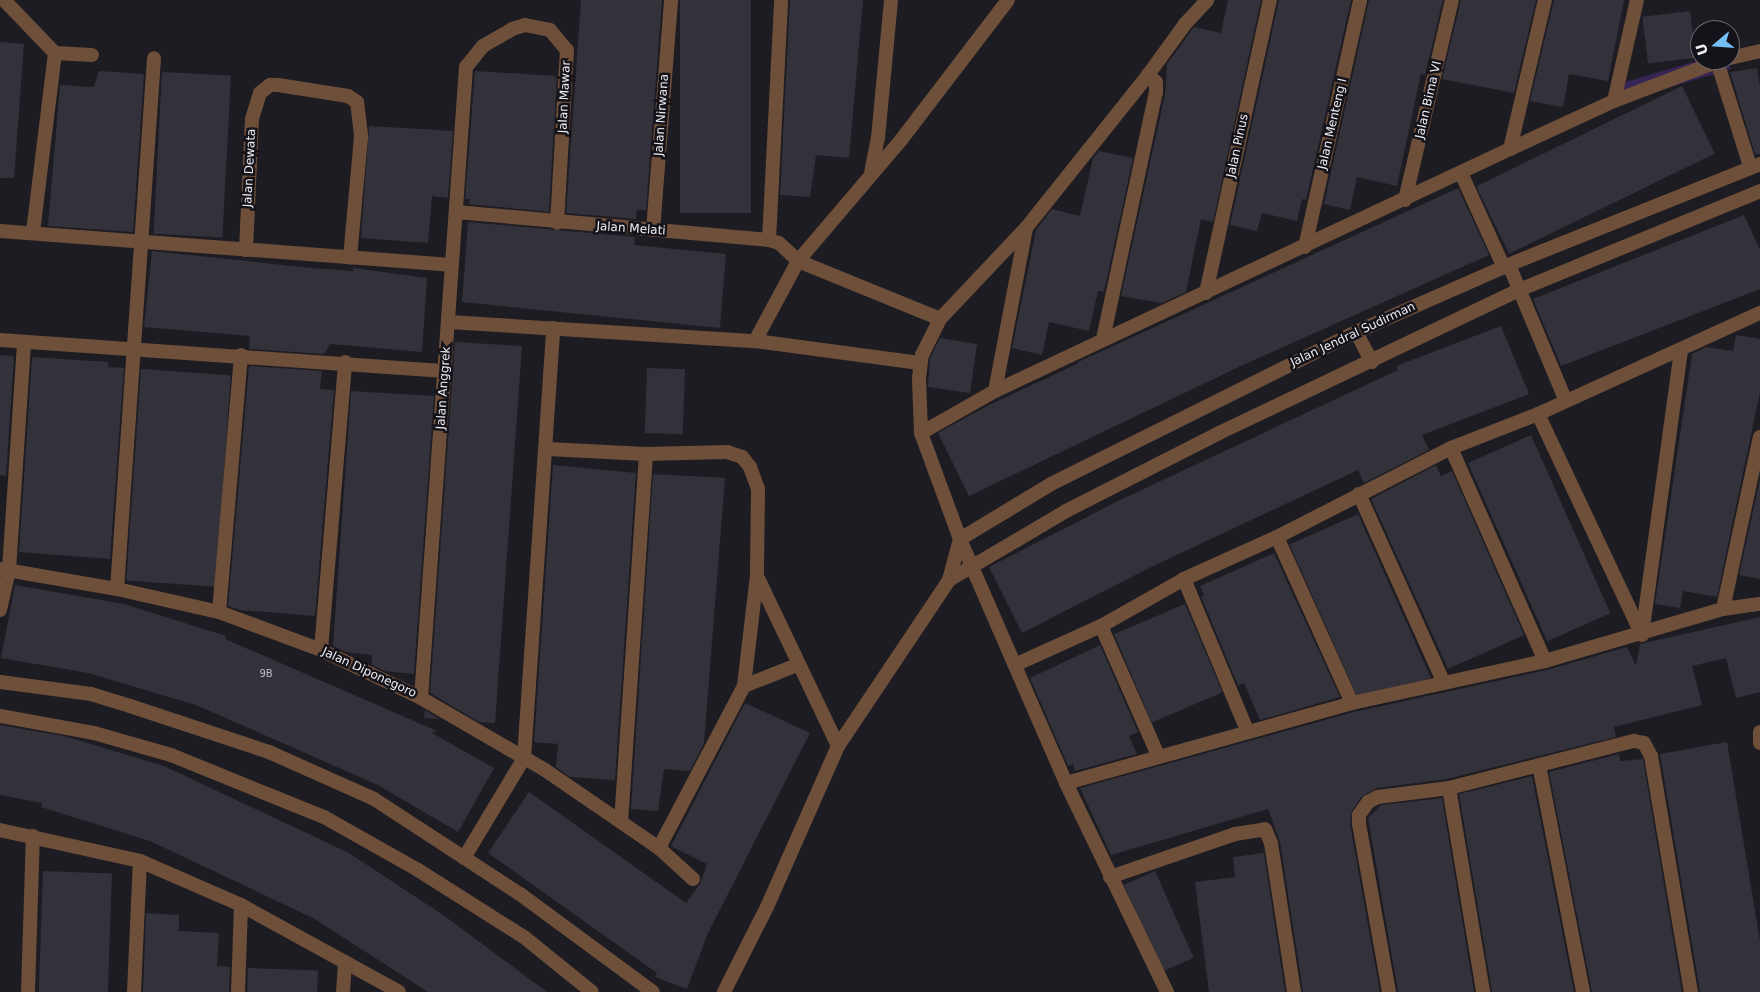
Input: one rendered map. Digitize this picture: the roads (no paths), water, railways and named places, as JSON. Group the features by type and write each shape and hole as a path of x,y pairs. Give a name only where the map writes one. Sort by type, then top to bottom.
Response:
{"street":[{"path":"4,0 55,53 92,55"},
{"name":"Jalan Nirwana","path":"653,230 671,0"},
{"path":"768,240 781,0"},
{"path":"871,174 878,138 891,0"},
{"path":"755,341 798,261 871,174 1008,0"},
{"path":"1167,992 1066,784 960,539 921,433 920,363 928,340 940,319 1026,228 1148,76 1185,24 1207,0"},
{"name":"Jalan Pinus","path":"1206,293 1270,0"},
{"name":"Jalan Menteng I","path":"1305,247 1360,0"},
{"name":"Jalan Bima VI","path":"1405,200 1452,0"},
{"path":"1510,149 1545,0"},
{"path":"1614,101 1637,0"},
{"name":"Jalan Mawar","path":"464,78 471,57 512,28 539,25 560,37 567,50 569,61 556,223"},
{"path":"1740,56 1760,51"},
{"path":"33,233 55,53"},
{"path":"117,589 138,241 154,58"},
{"path":"921,433 995,392 1103,339 1305,247 1614,101 1696,70"},
{"path":"1726,70 1755,165"},
{"path":"1103,339 1156,92 1156,82 1148,76"},
{"name":"Jalan Anggrek","path":"421,698 449,322 451,265 464,78"},
{"name":"Jalan Dewata","path":"246,250 252,119 256,101 265,89 278,84 348,96 357,102 361,136 350,257"},
{"name":"Jalan Jendral Sudirman","path":"960,539 1051,484 1356,332 1506,266 1755,165"},
{"path":"1461,173 1519,290 1566,401"},
{"path":"949,580 1066,511 1218,433 1372,362 1519,290 1760,190"},
{"name":"Jalan Melati","path":"456,212 556,223 768,240 779,243 798,261"},
{"path":"995,392 1026,228"},
{"path":"0,232 451,265"},
{"path":"798,261 940,319"},
{"path":"1015,665 1100,626 1184,579 1276,537 1451,448 1538,414 1760,313"},
{"path":"449,322 755,341 920,363"},
{"path":"464,858 524,758 547,448 553,328"},
{"path":"1356,332 1372,362"},
{"path":"0,340 345,362 445,371"},
{"path":"0,610 24,342"},
{"path":"1642,635 1680,350"},
{"path":"219,612 241,355"},
{"path":"321,650 345,362"},
{"path":"1538,414 1642,635"},
{"path":"1723,609 1760,437"},
{"path":"547,448 646,454 727,452 742,457 750,467 758,489 757,575 744,686 659,848"},
{"path":"1451,448 1545,661"},
{"path":"621,822 646,454"},
{"path":"1359,494 1444,683"},
{"path":"1276,537 1352,703"},
{"path":"724,992 771,898 838,746 949,580 960,539"},
{"name":"Jalan Diponegoro","path":"4,569 117,589 219,612 321,650 421,698 524,758 659,848 693,880"},
{"path":"757,575 797,665 838,746"},
{"path":"1184,579 1247,730"},
{"path":"1066,784 1247,730 1352,703 1545,661 1642,635 1723,609 1760,604"},
{"path":"1100,626 1158,755"},
{"path":"744,686 797,665"},
{"path":"0,682 92,694 269,752 374,799 548,914 653,992"},
{"path":"0,716 94,734 171,755 324,817 418,870 524,937 592,992"},
{"path":"1760,732 1760,743"},
{"path":"1389,992 1359,815 1368,802 1378,797 1448,788 1628,742 1644,743 1652,762 1691,992"},
{"path":"1540,765 1583,992"},
{"path":"1448,788 1483,992"},
{"path":"1110,877 1235,834 1265,829 1271,843 1294,992"},
{"path":"0,830 140,861 241,904 399,992"},
{"path":"28,992 33,836"},
{"path":"134,992 140,861"},
{"path":"238,992 241,904"},
{"path":"343,992 345,962"}]}
